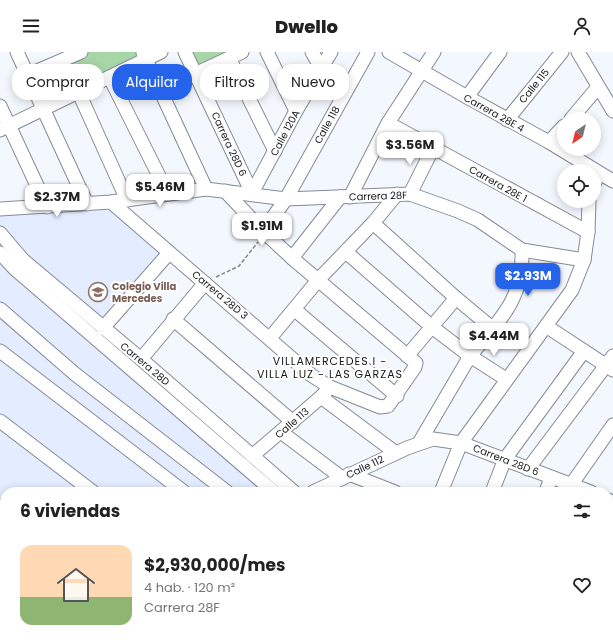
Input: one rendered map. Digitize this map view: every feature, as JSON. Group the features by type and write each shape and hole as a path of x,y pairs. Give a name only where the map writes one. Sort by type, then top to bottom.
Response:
{"street":[{"path":"17,52 23,64"},
{"path":"47,64 61,56 81,52"},
{"path":"104,81 144,56 161,52"},
{"name":"Carrera 28D 6","path":"185,52 252,194"},
{"path":"195,74 242,52"},
{"path":"266,52 296,111"},
{"path":"312,52 319,64"},
{"name":"Calle 120A","path":"324,64 331,52"},
{"name":"Calle 118","path":"263,231 286,198 368,52"},
{"name":"Carrera 28E 4","path":"390,52 467,98 549,142 578,164"},
{"path":"292,258 345,197 388,123 420,71 434,52"},
{"path":"467,98 500,52"},
{"name":"Calle 115","path":"507,120 562,52"},
{"path":"578,52 613,111"},
{"path":"0,209 111,202 206,189 144,56"},
{"path":"229,58 275,151"},
{"path":"110,78 168,194"},
{"path":"577,112 598,87"},
{"path":"39,100 87,204"},
{"path":"5,128 64,100"},
{"path":"82,100 127,200"},
{"name":"Calle 120A","path":"252,194 302,100"},
{"path":"0,106 5,128 47,207"},
{"name":"Carrera 28E 1","path":"388,123 588,232"},
{"path":"549,142 557,133"},
{"path":"270,338 295,310 319,279 403,194 433,148"},
{"name":"Carrera 28E 4","path":"601,180 613,181"},
{"name":"Carrera 28F","path":"206,189 286,198 403,194 458,211 478,220 522,250 584,260"},
{"path":"225,191 263,231 292,258 319,279 408,356 416,365 397,396 388,406 380,407 330,387"},
{"name":"Carrera 28D 3","path":"111,202 311,375 330,387"},
{"path":"443,487 461,443 572,290 584,260 588,232 589,208"},
{"path":"373,223 456,298 492,328"},
{"name":"Carrera 28D","path":"0,233 23,260 141,359 288,487"},
{"path":"419,443 470,356 506,311 517,293 522,274 522,250"},
{"path":"346,252 432,327 470,356 506,379"},
{"name":"Carrera 28D","path":"0,253 21,274 268,487"},
{"path":"103,328 169,253"},
{"path":"141,359 205,283"},
{"path":"408,356 456,298"},
{"path":"0,308 74,374 221,487"},
{"path":"295,310 397,396"},
{"path":"173,320 294,422"},
{"path":"528,468 611,364 584,351 546,326"},
{"path":"0,351 177,487"},
{"path":"494,487 505,460 584,351"},
{"name":"Calle 113","path":"252,456 294,422 330,387"},
{"path":"321,397 396,453"},
{"path":"0,421 86,487"},
{"path":"571,485 613,425"},
{"path":"281,432 346,476 380,487"},
{"name":"Carrera 28D 6","path":"419,443 432,439 461,443 576,487"},
{"name":"Calle 112","path":"323,487 419,443"},
{"path":"548,487 551,478"}],"path":[{"path":"205,283 239,266 260,240 263,231"}],"shaded area":[{"name":"Colegio Villa Mercedes","path":"111,202 169,253 103,328 0,233 0,209"},
{"path":"0,253 268,487 0,487"}],"green space":[{"path":"85,52 140,52 143,57 128,64 112,64 112,72 104,75 104,64 59,64"},
{"path":"188,52 237,52 212,64 200,64 200,70 194,73"},
{"path":"41,100 52,100 43,104"}],"place":[{"name":"Colegio Villa Mercedes","path":"98,292"}],"district":[{"name":"VILLAMERCEDES I - VILLA LUZ - LAS GARZAS","path":"330,367"}]}
